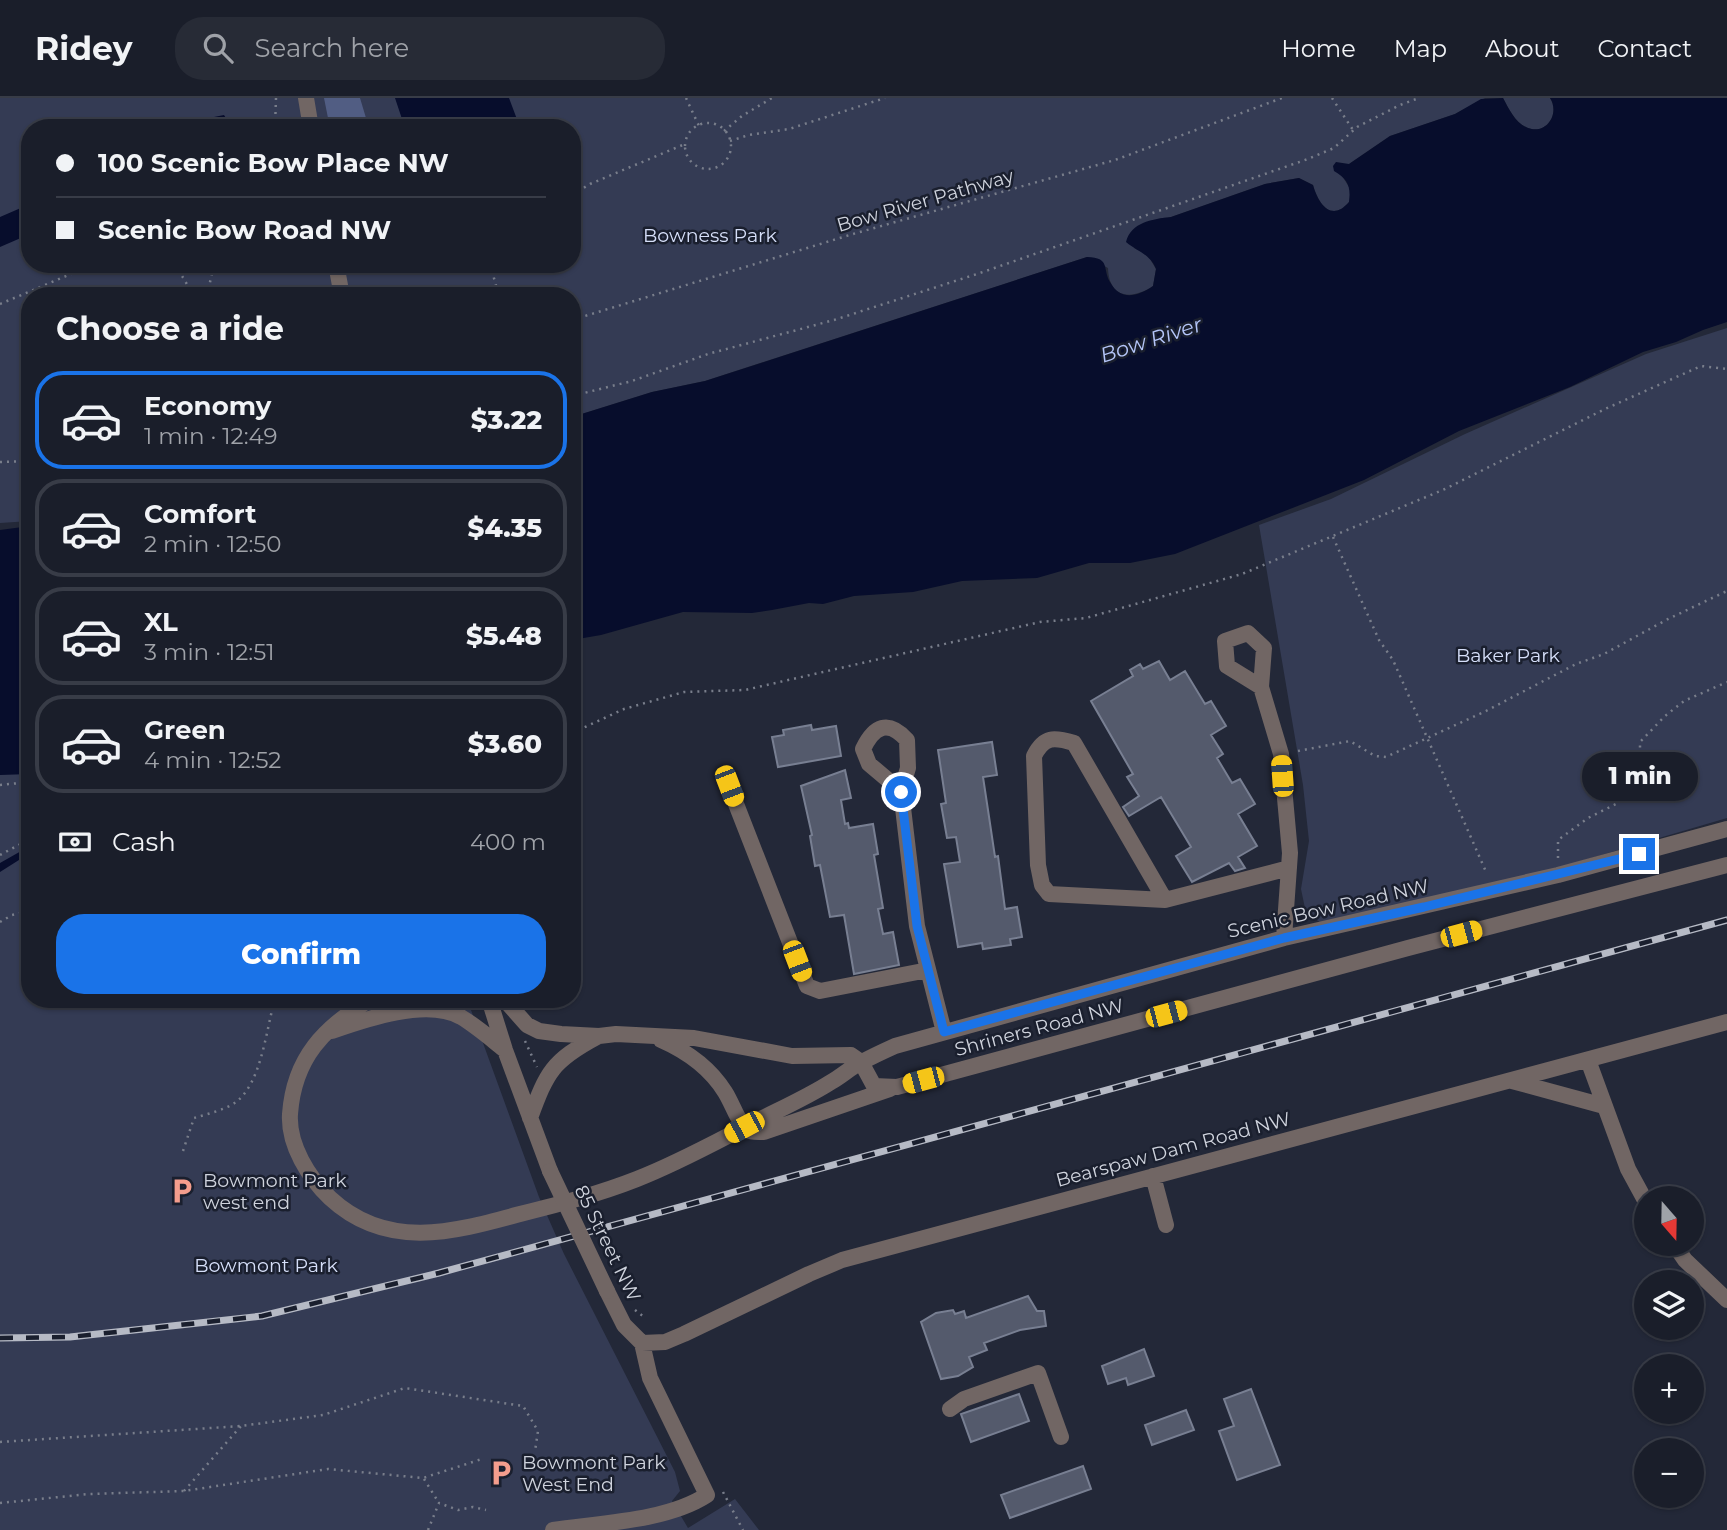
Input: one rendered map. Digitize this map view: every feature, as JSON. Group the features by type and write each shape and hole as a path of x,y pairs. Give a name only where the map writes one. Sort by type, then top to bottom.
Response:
{"street":[{"path":"306,98 310,119"},
{"path":"1261,687 1281,754 1290,853 1284,938"},
{"path":"1166,900 1074,743 1057,738 1040,745 1034,756 1038,865 1042,885 1049,894 1166,900 1289,867"},
{"path":"729,786 807,986 820,991 928,970"},
{"path":"901,792 917,926 944,1032"},
{"name":"Scenic Bow Road NW","path":"356,1008 326,1033 303,1060 294,1082 290,1117 292,1136 310,1174 330,1197 355,1216 395,1231 418,1234 451,1231 592,1195 638,1179 703,1150 831,1082 861,1062 895,1046 1284,938 1558,875 1727,829"},
{"name":"Shriners Road NW","path":"744,1127 751,1132 764,1132 897,1087 1408,948 1727,865"},
{"name":"85 Street NW","path":"492,1008 550,1171 624,1325 642,1343 650,1378 707,1495 672,1512 550,1527"},
{"path":"511,1008 527,1025 539,1031 599,1036 616,1034 694,1038 792,1056 851,1055 861,1062 874,1086 897,1087"},
{"path":"326,1033 384,1015 431,1009 459,1016 505,1050"},
{"name":"Bearspaw Dam Road NW","path":"642,1343 665,1342 808,1273 842,1260 1727,1022"},
{"path":"530,1118 546,1076 555,1065 576,1048 599,1036"},
{"path":"652,1036 680,1049 704,1068 723,1089 744,1127"},
{"path":"1588,1060 1628,1169 1637,1186"},
{"path":"1508,1080 1604,1106"},
{"path":"1153,1176 1166,1225"},
{"path":"1682,1256 1727,1300"},
{"path":"950,1409 964,1399 1038,1373 1061,1437"}],"path":[{"path":"275,119 276,98"},
{"path":"686,98 699,126"},
{"path":"724,131 742,116 772,98"},
{"path":"730,141 789,129 885,98"},
{"name":"Bow River Pathway","path":"581,317 853,234 1115,160 1282,98"},
{"path":"1332,98 1353,130"},
{"path":"581,394 632,381 709,354 834,320 980,273 1308,159 1334,148 1353,130 1419,98"},
{"path":"709,124 724,131 730,141 729,155 725,161 719,166 706,169 693,164 685,152 690,131 709,124"},
{"path":"581,190 685,144"},
{"path":"40,287 73,273"},
{"path":"0,304 21,295"},
{"path":"1722,369 1727,362"},
{"path":"581,729 624,709 684,692 745,690 1040,622 1099,614 1242,574 1444,489 1605,408 1701,366 1727,369"},
{"path":"0,462 21,461"},
{"path":"1333,537 1379,640 1393,660 1494,890"},
{"path":"1281,754 1349,741 1375,756 1386,757 1508,700 1576,664 1604,654 1727,591"},
{"path":"1558,875 1558,840 1588,818 1630,797 1640,776 1640,742 1664,716 1684,701 1727,682"},
{"path":"0,785 21,783"},
{"path":"0,855 21,844"},
{"path":"0,922 21,913"},
{"path":"183,1151 194,1118 236,1102 251,1083 273,1008"},
{"path":"522,1035 541,1072"},
{"path":"0,1443 241,1426 323,1415 405,1388 523,1406 538,1431 535,1451"},
{"path":"184,1491 241,1426"},
{"path":"0,1503 89,1494 184,1491 328,1469 423,1478 482,1459"},
{"path":"423,1478 439,1503 458,1510 474,1507 486,1510"},
{"path":"428,1530 439,1503"}],"green space":[{"name":"Bowness Park","path":"0,98 1485,98 1455,114 1390,136 1349,164 1342,176 1351,190 1349,202 1336,211 1326,208 1313,185 1299,178 1265,184 1171,217 1157,219 1134,248 1147,254 1156,269 1153,286 1145,291 1130,295 1117,291 1112,286 1108,268 1087,257 705,381 652,392 581,414 581,287 21,287 21,522 0,523"},
{"path":"1503,98 1550,98 1553,110 1550,121 1541,128 1523,126"},
{"name":"Baker Park","path":"1727,328 1727,818 1523,878 1323,924 1306,913 1301,889 1309,841 1303,785 1259,525 1331,499 1465,434 1646,354"},
{"name":"Bowmont Park","path":"0,752 21,754 21,1008 470,1008 539,1197 564,1254 675,1472 680,1491 672,1501 688,1528 735,1499 759,1530 0,1530"}],"shaded area":[{"path":"324,98 360,98 366,119 328,119"}],"water":[{"path":"395,98 509,98 517,119 402,119"},
{"name":"Bow River","path":"1503,98 1519,123 1535,129 1546,126 1550,121 1553,104 1550,98 1727,98 1727,322 1643,352 1570,387 1459,431 1364,480 1175,554 1130,563 1089,563 1037,578 962,581 913,592 854,596 823,604 809,603 752,613 683,612 581,638 581,414 652,392 705,381 1087,257 1103,262 1110,282 1119,292 1130,295 1142,292 1153,286 1156,269 1147,257 1126,242 1138,226 1265,184 1299,178 1313,185 1326,208 1336,211 1349,202 1349,192 1343,177 1334,171 1336,162 1349,164 1390,136 1455,114 1481,99"},
{"path":"224,115 226,119 204,119"},
{"path":"21,208 21,238 0,247 0,217"},
{"path":"21,527 21,774 0,775 0,530"},
{"path":"21,851 21,859 0,872 0,863"}],"building":[{"path":"1159,661 1170,680 1185,671 1205,704 1211,701 1226,726 1211,735 1223,754 1217,758 1232,783 1240,779 1255,804 1238,814 1257,846 1238,857 1245,868 1235,871 1229,863 1192,882 1176,856 1191,847 1161,797 1129,816 1123,807 1139,796 1127,777 1133,774 1091,701 1133,676 1130,670 1140,664 1143,669"},
{"path":"811,725 812,730 836,726 841,756 778,767 772,737 784,735 783,730"},
{"path":"992,742 997,775 983,777 995,857 998,856 1005,909 1017,907 1022,937 1010,939 1011,945 983,949 982,943 958,947 944,864 960,862 956,837 947,838 941,804 946,803 938,750"},
{"path":"845,770 851,798 841,800 845,824 848,823 849,828 873,824 878,854 874,855 883,908 878,909 883,934 893,932 899,965 854,974 844,915 830,917 820,865 815,866 812,835 801,786"},
{"path":"1028,1296 1037,1311 1044,1311 1046,1326 1020,1330 984,1343 987,1350 969,1357 973,1367 958,1376 941,1379 921,1322 936,1313 953,1310 955,1314 964,1311 966,1318"},
{"path":"1144,1349 1154,1376 1128,1385 1126,1378 1108,1384 1102,1366"},
{"path":"1251,1389 1280,1465 1237,1480 1219,1431 1234,1426 1224,1399"},
{"path":"1019,1394 1029,1421 971,1442 961,1414"},
{"path":"1186,1410 1194,1430 1152,1445 1145,1425"},
{"path":"1083,1466 1091,1489 1010,1518 1001,1495"}],"railway":[{"path":"0,1338 70,1337 262,1316 439,1273 1727,920"}],"place":[{"name":"Bowmont Park west end","path":"182,1191"},
{"name":"Bowmont Park West End","path":"501,1473"}],"route":[{"path":"901,792 917,926 944,1032 1284,938 1639,854"}]}
